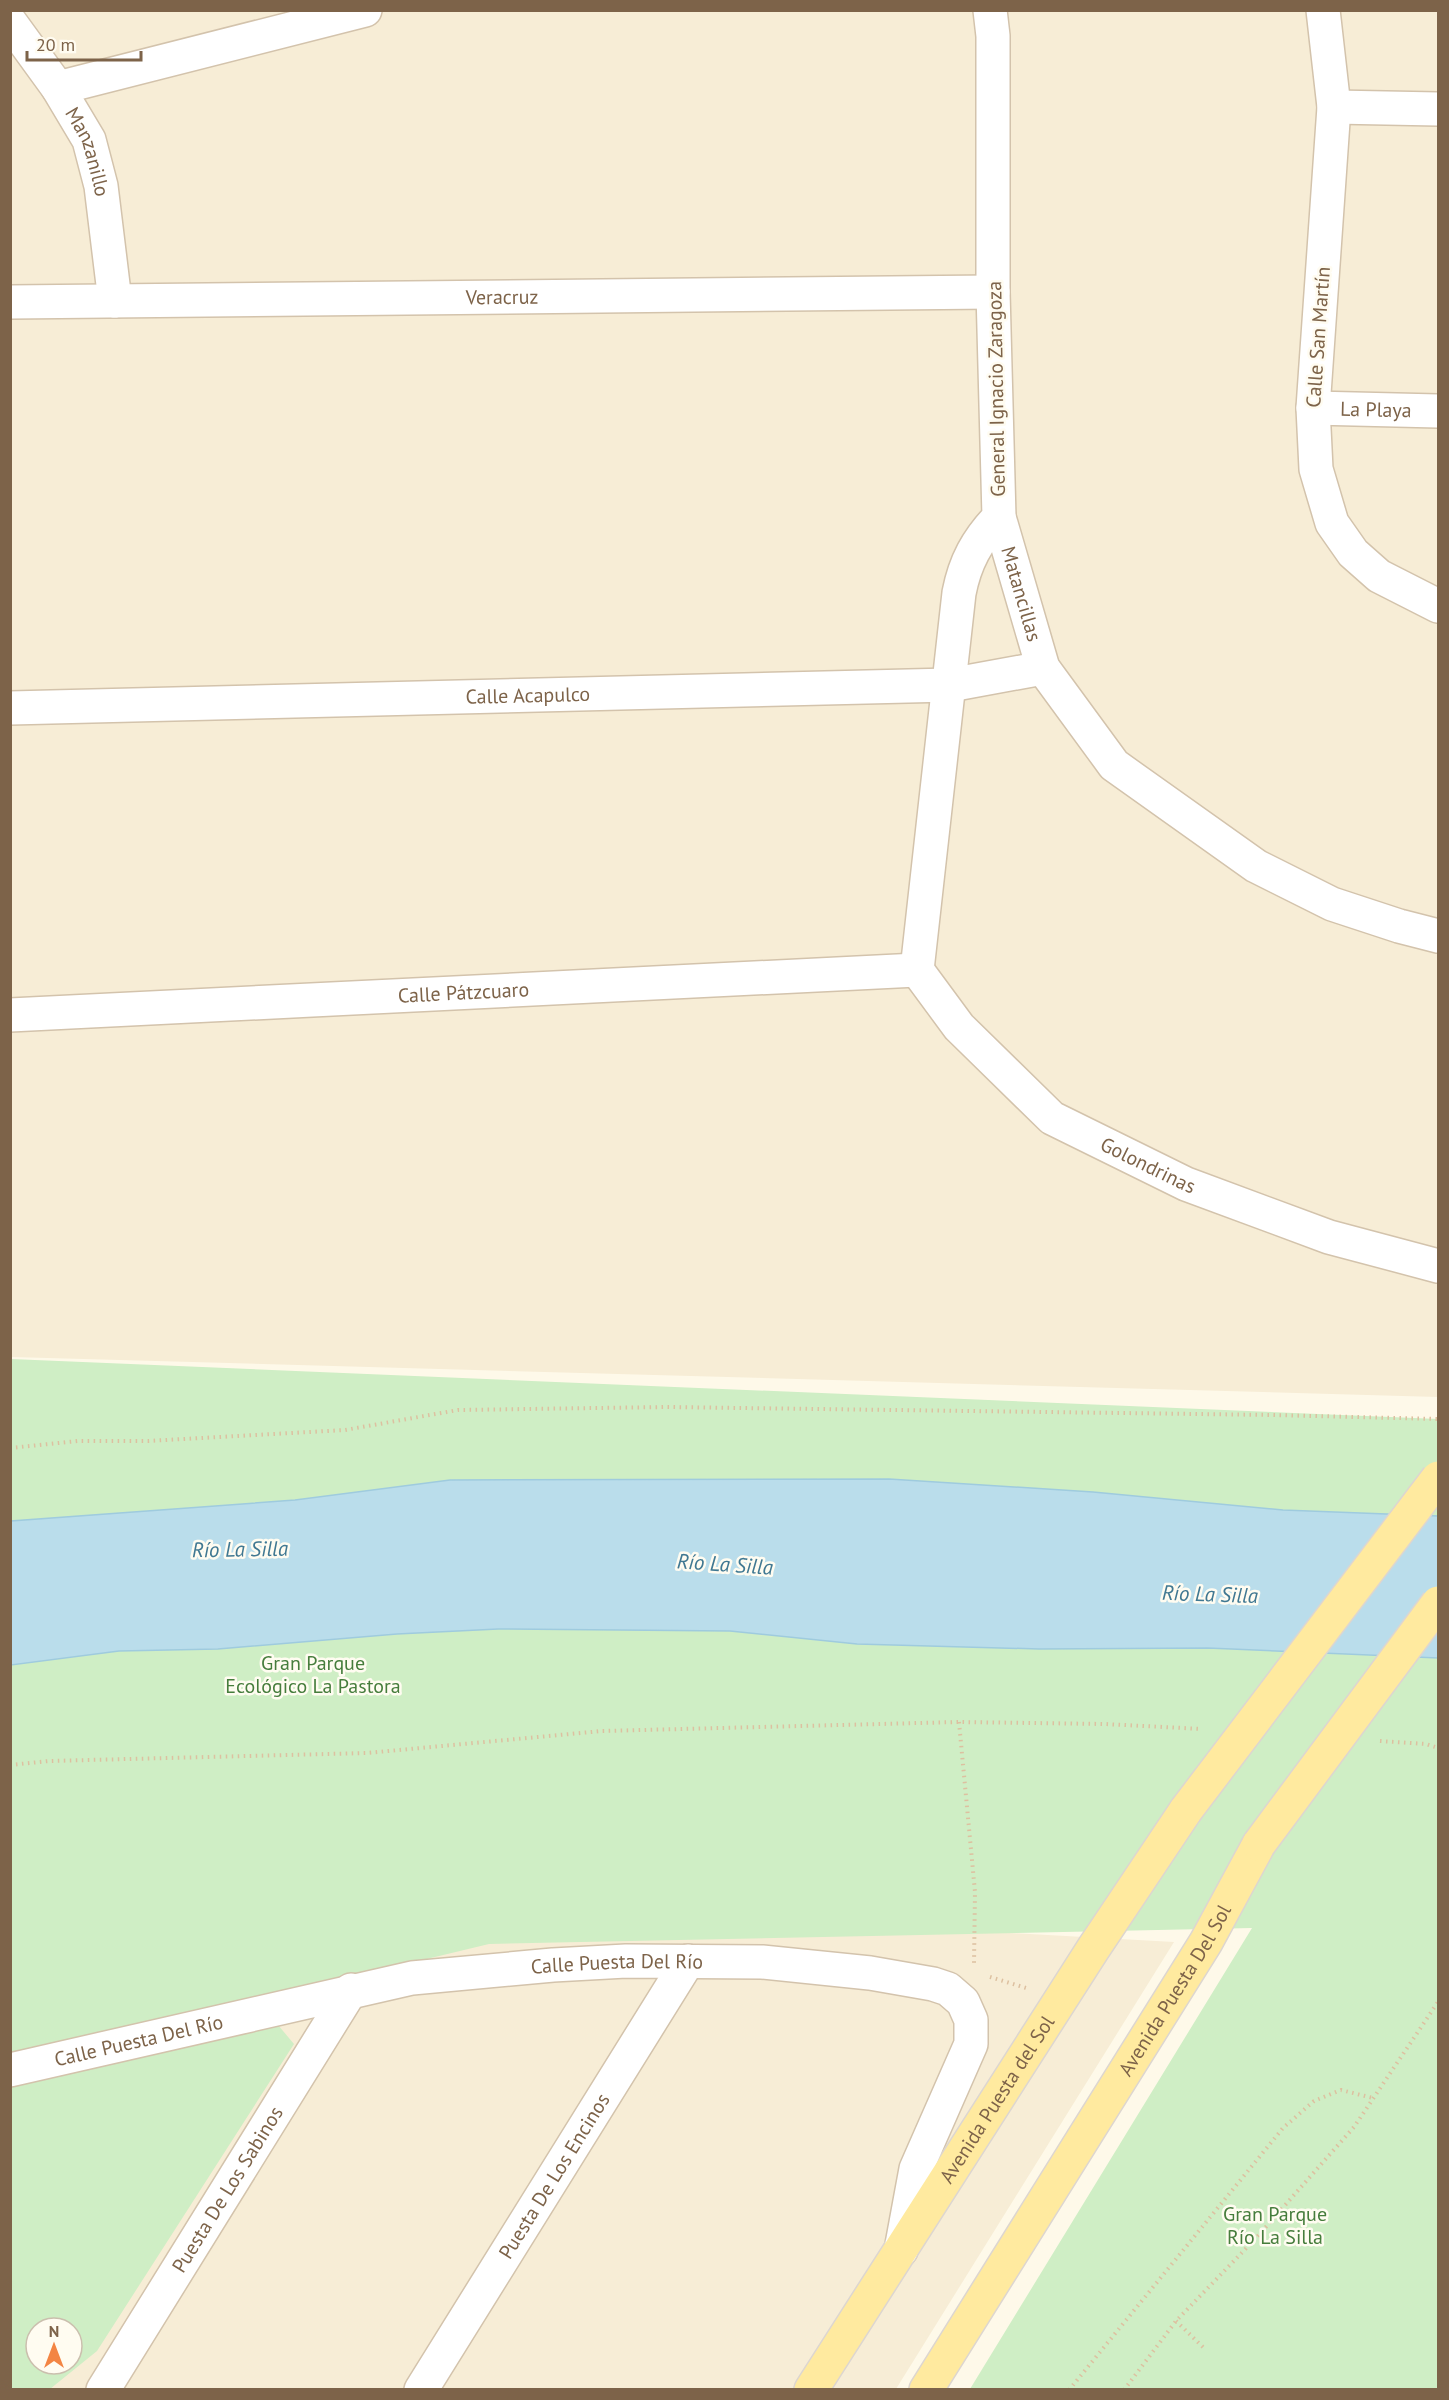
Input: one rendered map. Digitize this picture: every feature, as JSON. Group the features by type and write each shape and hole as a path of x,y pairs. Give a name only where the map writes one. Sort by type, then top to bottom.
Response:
{"main road":[{"name":"Avenida Puesta del Sol","path":"811,2390 1062,1998 1186,1810 1438,1478"},
{"name":"Avenida Puesta Del Sol","path":"926,2390 1206,1942 1259,1844 1438,1603"}],"street":[{"path":"58,88 365,10"},
{"name":"General Ignacio Zaragoza","path":"917,970 959,593 963,571 972,551 999,517 993,292 993,36 990,10"},
{"name":"Calle San Martín","path":"1323,10 1334,107 1313,408 1316,469 1332,523 1353,553 1379,576 1438,606"},
{"name":"Manzanillo","path":"10,22 58,88 88,140 101,186 115,301"},
{"path":"1334,107 1438,109"},
{"name":"Veracruz","path":"10,302 993,292"},
{"name":"La Playa","path":"1313,408 1438,411"},
{"name":"Matancillas","path":"999,517 1043,668 1114,765 1256,866 1332,904 1438,936"},
{"name":"Calle Acapulco","path":"10,708 950,685 1043,668"},
{"name":"Calle Pátzcuaro","path":"10,1016 917,970"},
{"name":"Golondrinas","path":"917,970 959,1027 1052,1118 1186,1184 1329,1237 1438,1266"},
{"name":"Calle Puesta Del Río","path":"10,2070 233,2020 351,1990 412,1978 553,1965 626,1961 688,1961 762,1962 870,1973 933,1984 948,1989 963,2002 971,2020 971,2044 916,2169 901,2251"},
{"name":"Puesta De Los Encinos","path":"421,2390 688,1961"},
{"name":"Puesta De Los Sabinos","path":"103,2390 351,1990"}],"path":[{"path":"10,1448 78,1441 148,1441 345,1430 458,1410 666,1407 1438,1419"},
{"path":"10,1765 50,1761 367,1753 602,1731 959,1722 1105,1724 1211,1729"},
{"path":"959,1722 975,1892 974,1967 977,1971"},
{"path":"1378,1741 1426,1744 1438,1748"},
{"path":"985,1975 1062,1998"},
{"path":"1124,2390 1176,2321 1279,2212 1354,2127 1438,2002"},
{"path":"1069,2390 1283,2128 1314,2101 1341,2090 1373,2098"},
{"path":"1176,2321 1206,2350"}],"shaded area":[{"path":"11,11 1438,11 1438,1397 11,1357"},
{"path":"10,1878 1174,1942 896,2389 11,2389"}],"green space":[{"name":"Gran Parque Ecológico La Pastora","path":"11,1359 1438,1419 1438,2389 970,2389 1252,1928 489,1944 11,2059"},
{"path":"278,2025 294,2044 97,2351 84,2362 84,2316 24,2316 24,2376 66,2376 50,2389 11,2389 10,2087"}],"water":[{"name":"Río La Silla","path":"889,1479 1093,1492 1283,1510 1438,1516 1438,1658 1208,1648 1039,1649 857,1644 730,1631 498,1629 397,1634 218,1649 119,1651 11,1665 11,1521 295,1500 450,1480"}],"park label":[{"name":"Gran Parque Río La Silla","path":"1275,2226"}]}
